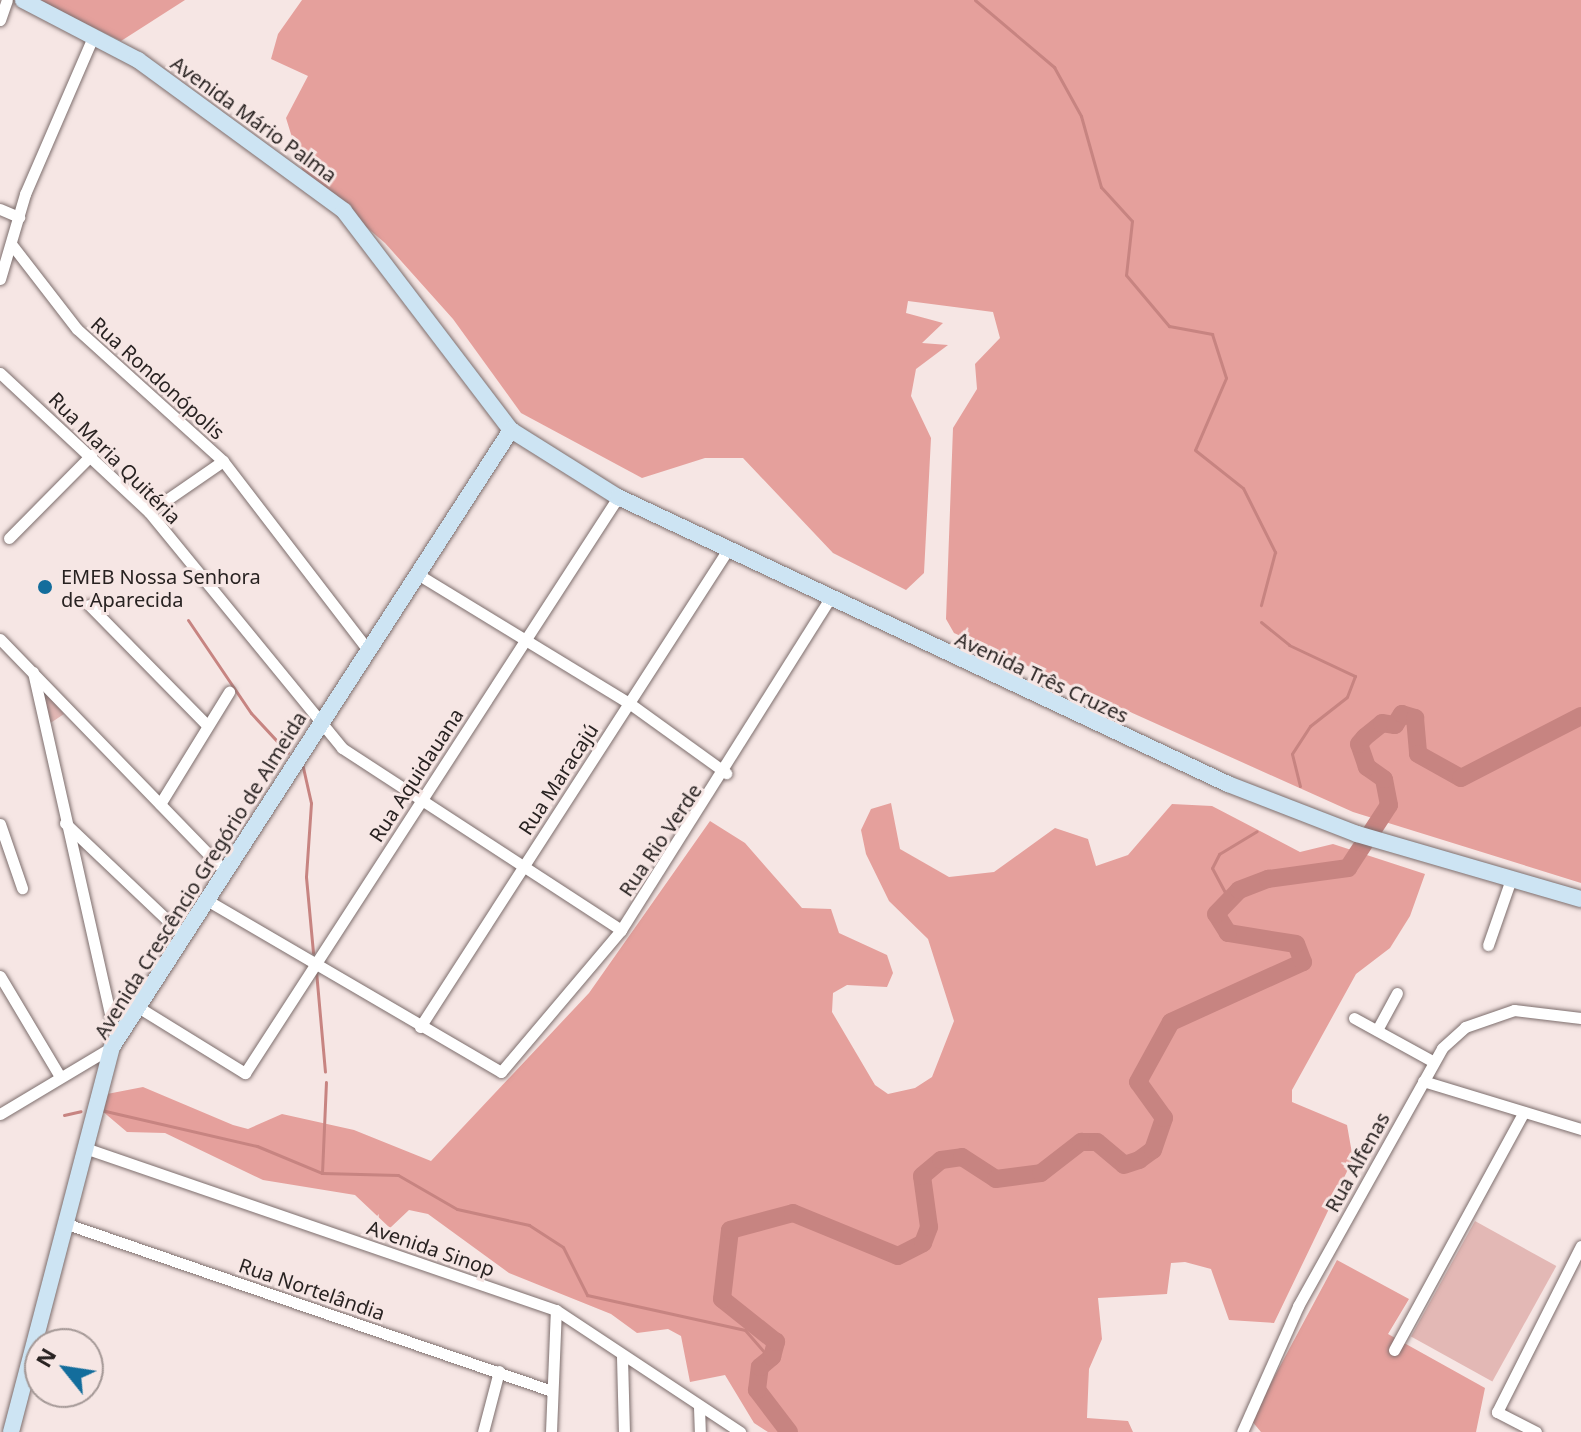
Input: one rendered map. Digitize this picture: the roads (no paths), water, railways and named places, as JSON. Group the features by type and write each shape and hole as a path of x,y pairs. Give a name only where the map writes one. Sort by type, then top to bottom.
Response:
{"street":[{"path":"0,20 7,0"},
{"name":"Avenida Mário Palma","path":"23,0 93,37 207,107 344,211 511,430"},
{"path":"0,279 19,217 93,37"},
{"path":"0,209 19,217"},
{"name":"Rua Rondonópolis","path":"12,245 77,329 223,461 368,650"},
{"name":"Rua Maria Quitéria","path":"0,373 149,512 317,725 420,802 621,930"},
{"name":"Avenida Três Cruzes","path":"511,430 618,497 727,551 1228,784 1357,834 1581,899"},
{"name":"Avenida Crescêncio Gregório de Almeida","path":"11,1432 114,1044 222,868 419,575 511,430"},
{"path":"9,538 91,455"},
{"path":"149,512 223,461"},
{"name":"Rua Aquidauana","path":"138,1007 245,1073 618,497"},
{"name":"Rua Maracajú","path":"420,1027 727,551"},
{"path":"419,575 629,703 726,773"},
{"name":"Rua Rio Verde","path":"420,1027 490,1072 501,1072 621,930 726,773 829,600"},
{"path":"89,605 207,725"},
{"path":"0,639 222,868"},
{"path":"0,1114 114,1044 33,672"},
{"path":"160,804 229,692"},
{"path":"65,823 183,935"},
{"path":"0,824 22,888"},
{"path":"1488,945 1511,879"},
{"path":"205,899 420,1027"},
{"path":"0,976 59,1075"},
{"path":"1377,1030 1397,993"},
{"name":"Rua Alfenas","path":"1242,1432 1298,1306 1434,1062 1465,1027 1503,1013 1527,1008 1581,1018"},
{"path":"1354,1018 1434,1062"},
{"path":"1423,1081 1581,1129"},
{"path":"1394,1350 1524,1112"},
{"name":"Avenida Sinop","path":"85,1148 556,1310 622,1357 740,1432"},
{"name":"Rua Nortelândia","path":"64,1223 549,1390"},
{"path":"1536,1432 1497,1412 1581,1246"},
{"path":"551,1432 549,1390 556,1310"},
{"path":"622,1357 624,1432"},
{"path":"483,1432 499,1371"},
{"path":"699,1407 700,1432"}],"waterway":[{"path":"975,0 1054,67 1081,116 1101,187 1132,221 1126,275 1169,326 1212,334 1226,378 1195,450 1243,488 1275,552 1261,605"},
{"path":"188,620 251,713 288,753"},
{"path":"1261,622 1289,645 1355,676 1347,697 1310,726 1292,754 1300,786"},
{"path":"789,1432 757,1390 760,1367 772,1357 776,1342 722,1299 730,1230 793,1213 898,1256 923,1243 929,1227 922,1176 941,1160 962,1157 996,1179 1041,1173 1081,1142 1097,1142 1124,1165 1139,1160 1153,1150 1164,1118 1138,1082 1171,1022 1303,962 1296,944 1228,933 1216,914 1239,890 1268,879 1348,868 1389,805 1384,779 1367,767 1359,744 1365,737 1382,723 1395,725 1402,714 1415,718 1418,754 1461,778 1581,716"},
{"path":"302,763 311,803 306,877 313,953"},
{"path":"1228,898 1212,868 1219,854 1257,831"},
{"path":"316,971 325,1072"},
{"path":"322,1173 326,1082"},
{"path":"101,1110 257,1146 322,1173 398,1175 457,1209 529,1225 563,1247 587,1295 745,1330 770,1359"},
{"path":"64,1115 81,1111"}],"place":[{"name":"EMEB Nossa Senhora de Aparecida","path":"45,587"}]}
